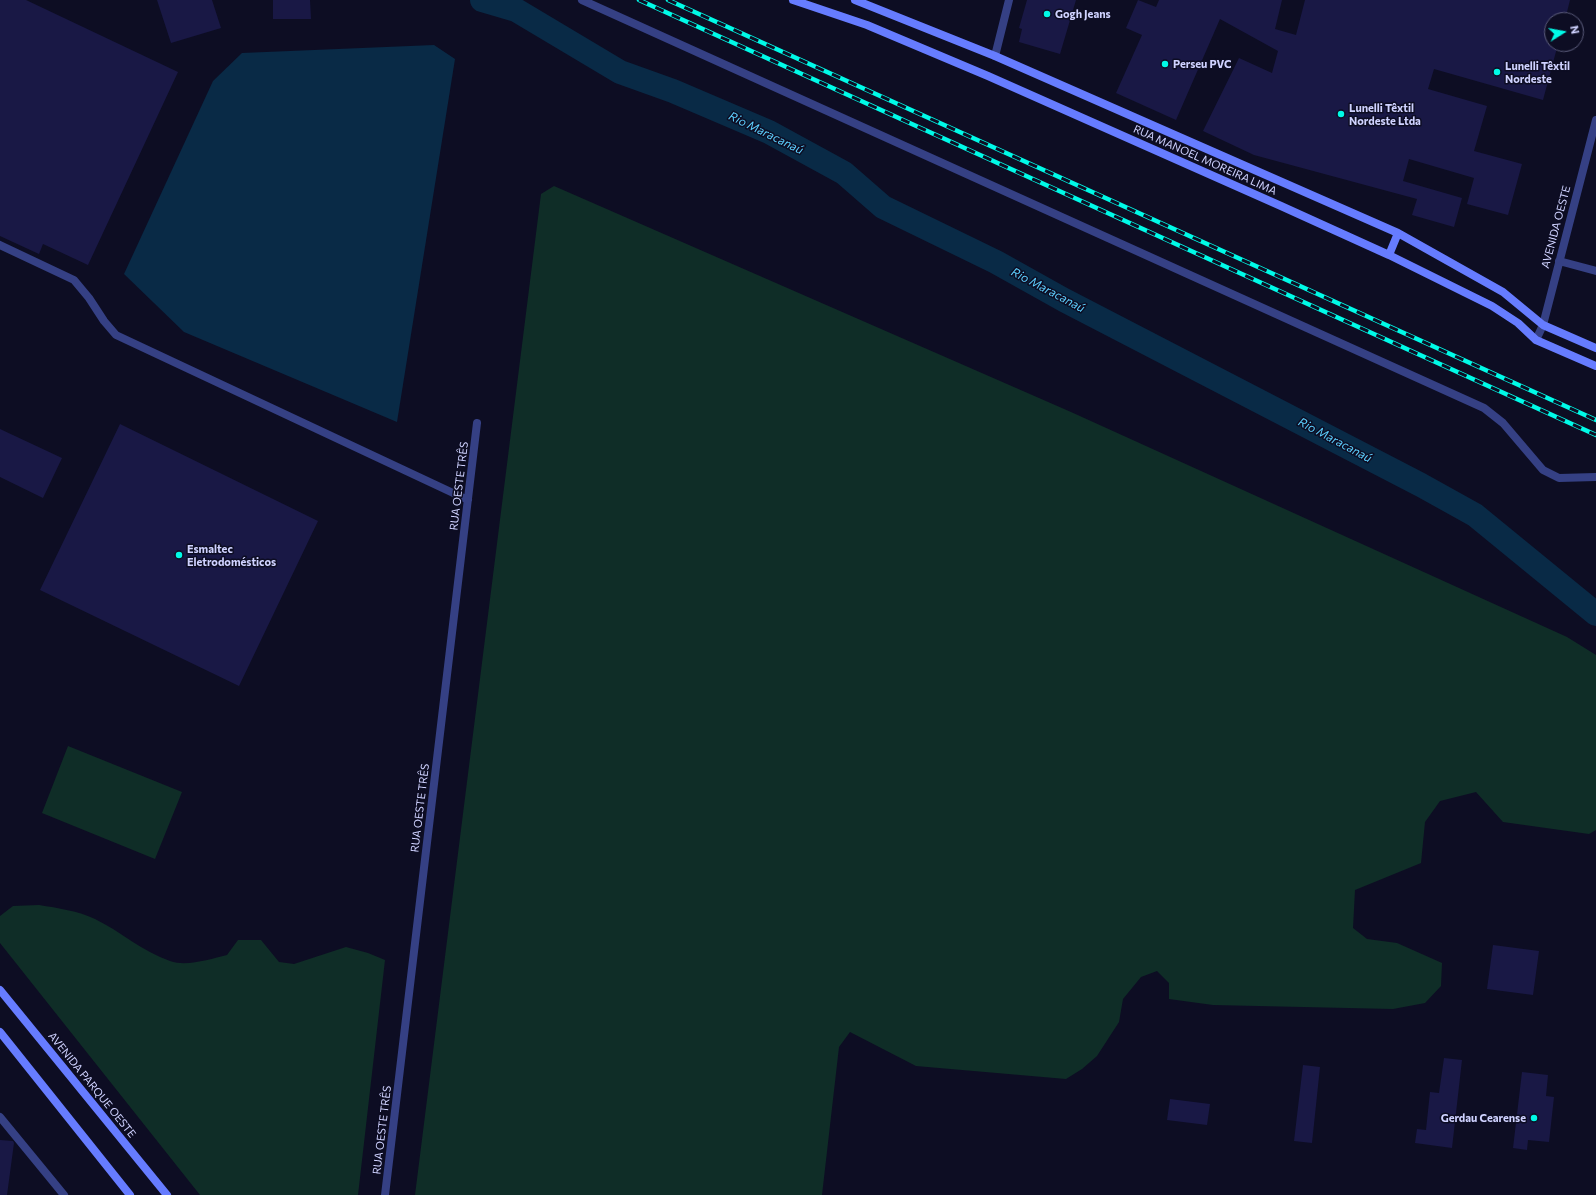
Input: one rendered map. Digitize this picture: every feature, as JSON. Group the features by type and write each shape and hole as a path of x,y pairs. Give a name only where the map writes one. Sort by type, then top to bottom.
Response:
{"street":[{"path":"582,0 1484,408 1503,423 1543,470 1559,478 1596,477"},
{"name":"RUA MANOEL MOREIRA LIMA","path":"793,0 867,26 988,76 1389,255 1492,306 1518,323 1536,340 1596,366"},
{"name":"RUA MANOEL MOREIRA LIMA","path":"855,0 995,56 1398,233 1503,292 1543,325 1596,348"},
{"path":"995,56 1010,0"},
{"name":"AVENIDA OESTE","path":"1536,340 1543,325 1558,261 1596,120"},
{"path":"1389,255 1398,233"},
{"path":"0,245 74,280 116,335 468,500"},
{"path":"1558,261 1596,271"},
{"name":"RUA OESTE TRÊS","path":"385,1195 477,423"},
{"name":"AVENIDA PARQUE OESTE","path":"0,990 167,1195"},
{"path":"0,1032 130,1195"},
{"path":"0,1117 64,1195"}],"green space":[{"path":"554,186 1071,412 1567,637 1596,655 1596,830 1589,834 1503,822 1476,792 1440,801 1425,822 1421,863 1355,890 1353,928 1367,939 1397,943 1442,963 1441,986 1425,1003 1393,1009 1213,1005 1169,999 1169,983 1157,971 1141,977 1123,999 1119,1022 1097,1056 1082,1069 1066,1079 916,1066 850,1032 839,1047 822,1195 415,1195 541,194"},
{"path":"68,746 182,792 155,859 42,813"},
{"path":"39,905 68,910 88,916 150,952 177,963 198,962 227,955 238,940 261,940 279,962 294,964 346,947 368,953 385,960 358,1195 200,1195 0,943 0,916 13,906"}],"water":[{"path":"434,45 455,59 397,422 184,332 124,274 213,81 242,53"}],"building":[{"path":"0,0 26,0 178,72 88,265 43,244 39,254 0,236"},
{"path":"157,0 212,0 221,28 171,43"},
{"path":"273,0 310,0 311,19 273,19"},
{"name":"Gogh Jeans","path":"1027,0 1076,0 1060,54 1019,42 1022,29 1019,28"},
{"path":"1138,0 1156,7 1159,0 1282,0 1275,29 1296,35 1305,0 1570,0 1567,12 1544,12 1544,52 1556,52 1543,100 1434,69 1428,89 1487,106 1474,151 1522,164 1508,215 1467,204 1474,178 1409,159 1403,181 1462,198 1454,227 1412,215 1417,199 1254,155 1203,131 1239,58 1272,73 1278,51 1220,19 1176,120 1116,93 1142,35 1126,28"},
{"name":"Esmaltec Eletrodomésticos","path":"120,424 318,521 239,686 40,590"},
{"path":"0,429 62,458 43,498 0,477"},
{"path":"1493,945 1539,951 1533,995 1487,989"},
{"name":"Gerdau Cearense","path":"1444,1058 1462,1060 1452,1148 1415,1143 1417,1129 1426,1130 1430,1092 1439,1093"},
{"path":"1303,1065 1320,1067 1312,1143 1294,1141"},
{"name":"Gerdau Cearense","path":"1522,1072 1548,1075 1546,1096 1554,1097 1549,1142 1528,1140 1527,1150 1513,1148"},
{"path":"1170,1099 1210,1104 1207,1125 1167,1120"},
{"path":"0,1140 13,1141 14,1143 7,1195 0,1195"}],"waterway":[{"name":"Rio Maracanaú","path":"482,0 516,10 620,72 673,91 769,132 844,173 883,207 996,262 1064,300 1421,485 1475,515 1596,614"}],"railway":[{"path":"639,0 1596,435"},
{"path":"668,0 1596,420"}],"place":[{"name":"Gogh Jeans","path":"1047,14"},
{"name":"Perseu PVC","path":"1165,64"},
{"name":"Lunelli Têxtil Nordeste","path":"1497,72"},
{"name":"Lunelli Têxtil Nordeste Ltda","path":"1341,114"},
{"name":"Esmaltec Eletrodomésticos","path":"179,555"},
{"name":"Gerdau Cearense","path":"1534,1118"}]}
